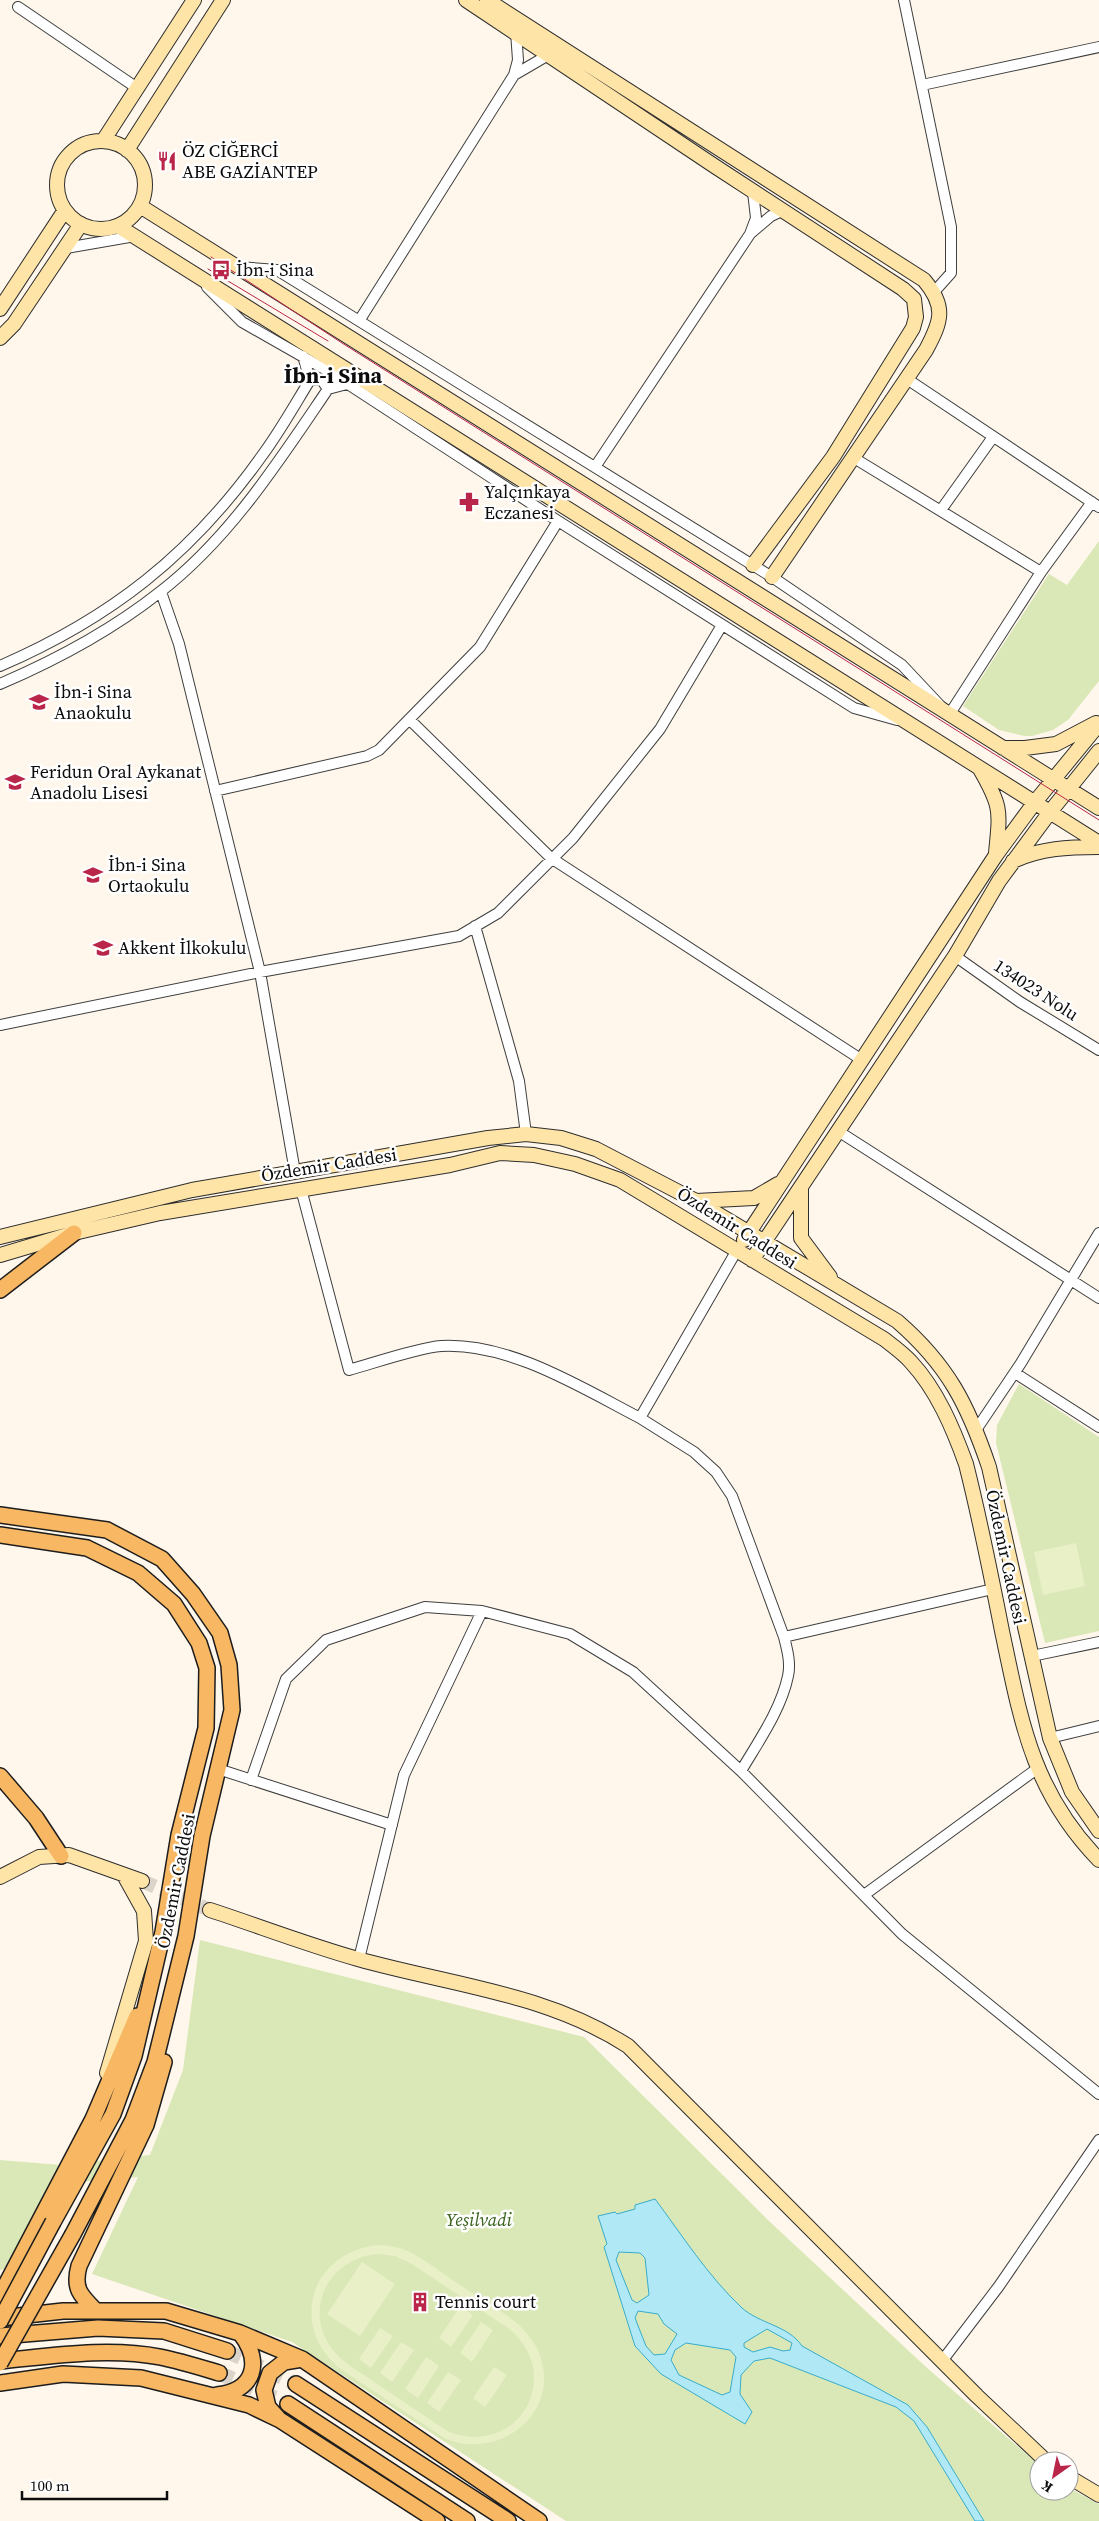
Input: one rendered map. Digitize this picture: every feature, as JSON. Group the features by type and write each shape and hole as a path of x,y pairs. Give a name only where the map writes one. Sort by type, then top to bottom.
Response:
{"main road":[{"path":"103,141 194,0"},
{"path":"126,150 223,0"},
{"path":"466,0 903,289 914,299 916,317 913,328 832,457 753,565"},
{"path":"487,0 924,280 934,292 941,315 936,330 907,379 772,577"},
{"path":"103,141 116,144 126,150 139,163 144,177 144,192 140,206 128,219 118,226 104,229 90,228 81,224 65,210 56,187 58,173 64,160 74,150 87,143 103,141"},
{"path":"140,206 233,267 1099,808"},
{"path":"0,309 65,210"},
{"path":"0,338 14,324 81,224"},
{"path":"118,226 979,766 1099,845"},
{"path":"764,550 782,563"},
{"path":"1003,748 1040,747 1056,744 1099,723"},
{"path":"737,1250 996,855 1035,802 1099,723"},
{"path":"752,1260 955,956 1012,861 1099,751"},
{"path":"979,766 994,792 999,812 996,855"},
{"path":"1012,861 1026,855 1049,850 1099,845"},
{"name":"Özdemir Caddesi","path":"0,1237 192,1190 488,1138 526,1134 562,1138 596,1149 696,1201 897,1321 930,1352 954,1385 976,1430 989,1467 1050,1738 1072,1792 1099,1831"},
{"name":"Özdemir Caddesi","path":"0,1255 74,1233 169,1211 450,1165 500,1154 534,1155 575,1164 620,1180 876,1333 911,1362 936,1398 966,1464 1022,1724 1038,1768 1064,1819 1099,1860"},
{"path":"696,1201 754,1198 780,1182"},
{"path":"801,1187 801,1238 834,1282"},
{"path":"0,1290 74,1233"},
{"name":"Özdemir Caddesi","path":"0,1515 107,1530 162,1559 193,1594 220,1633 229,1665 232,1710 202,1836 186,1936 155,2062 133,2120 73,2234 0,2362"},
{"name":"Özdemir Caddesi","path":"0,1535 87,1548 138,1573 174,1604 199,1643 207,1668 206,1728 179,1835 154,1976 134,2056 113,2114 0,2320"},
{"path":"0,1776 36,1818 62,1856"},
{"path":"0,1877 39,1857 69,1856 142,1881"},
{"path":"93,2119 146,1941 144,1912 124,1874"},
{"path":"210,1910 358,1959 515,1996 590,2023 628,2046 942,2361 1036,2451"},
{"path":"95,2310 82,2297 75,2281 79,2266 146,2125 175,2023 178,1970"},
{"path":"0,2296 93,2119 154,1976"},
{"path":"0,2320 63,2311 166,2312 240,2332 302,2360 540,2521"},
{"path":"0,2336 98,2328 164,2331 227,2351"},
{"path":"213,2396 232,2394 247,2382 254,2366 252,2347 240,2332"},
{"path":"0,2362 75,2354 125,2354 158,2357 219,2373"},
{"path":"280,2420 268,2407 264,2390 270,2373 284,2362 302,2360"},
{"path":"0,2383 62,2374 141,2378 249,2405 280,2420 437,2521"},
{"path":"296,2384 508,2521"},
{"path":"288,2404 467,2521"},
{"path":"1079,2483 1099,2495"}],"street":[{"path":"904,0 951,227 951,273 934,292"},
{"path":"18,7 136,88"},
{"path":"359,321 514,75 518,60 516,32"},
{"path":"922,85 1099,46"},
{"path":"514,75 550,54"},
{"path":"595,467 750,234 756,218 754,192"},
{"path":"750,234 771,216 784,210"},
{"path":"66,248 135,236"},
{"path":"233,267 277,270 753,565 902,665 949,715 1041,572 1095,505 907,379"},
{"path":"192,272 242,322 348,384 558,521 854,708 912,724"},
{"path":"302,356 310,380"},
{"path":"310,380 321,379 328,389"},
{"path":"0,666 53,640 103,611 151,579 170,562 207,524 245,479 263,455 310,380"},
{"path":"0,684 87,641 161,592 201,555 239,513 276,465 328,389 348,384"},
{"path":"941,510 993,437"},
{"path":"854,458 1041,572"},
{"path":"215,791 367,756 379,750 480,647 558,521"},
{"path":"161,592 179,644 260,972 295,1172"},
{"path":"0,1025 260,972 459,936 498,913 573,838 660,729 722,625"},
{"path":"410,720 551,858 862,1060"},
{"path":"475,926 519,1081 526,1134"},
{"name":"134023 Nolu","path":"955,956 1020,1002 1099,1050"},
{"path":"838,1132 1099,1298"},
{"path":"301,1189 349,1370 441,1346 474,1349 511,1357 569,1382 640,1418 694,1452 716,1472 732,1496 784,1637 788,1656 788,1675 769,1723 742,1771"},
{"path":"976,1430 1015,1373 1099,1233"},
{"path":"640,1418 737,1250"},
{"path":"1015,1373 1099,1428"},
{"path":"784,1637 994,1589"},
{"path":"251,1780 286,1678 326,1640 425,1607 482,1610 570,1634 633,1672 742,1771 902,1934 1099,2094"},
{"path":"358,1959 404,1776 482,1610"},
{"path":"1032,1656 1099,1642"},
{"path":"1050,1738 1099,1726"},
{"path":"864,1895 1038,1768"},
{"path":"218,1769 392,1825"},
{"path":"942,2361 999,2286 1099,2140"}],"green space":[{"path":"1099,541 1099,681 1068,720 1053,730 1032,736 1024,736 999,730 963,706 1049,574 1067,585"},
{"path":"1019,1384 1099,1437 1099,1631 1045,1643 996,1443 997,1425"},
{"path":"1076,1543 1085,1586 1043,1595 1034,1552"},
{"name":"Yeşilvadi","path":"200,1940 584,2037 769,2221 926,2367 1029,2456 1029,2501 1079,2501 1079,2493 1099,2504 1099,2521 566,2521 292,2342 92,2274 138,2177 52,2184 4,2269 0,2270 0,2160 61,2165 150,2155 183,2070"},
{"path":"379,2245 408,2251 498,2309 523,2329 538,2350 544,2372 542,2392 535,2410 523,2425 507,2436 488,2443 467,2444 446,2439 342,2370 325,2353 315,2334 311,2314 314,2294 322,2276 336,2261 355,2250","holes":["377,2254 395,2256 412,2264 508,2328 525,2347 533,2367 533,2388 526,2407 514,2423 496,2433 474,2437 449,2432 346,2363 331,2348 323,2332 320,2315 322,2298 329,2282 341,2269 357,2259"]},
{"path":"362,2262 395,2284 360,2336 327,2314"},
{"path":"460,2307 473,2315 451,2347 439,2338"},
{"path":"481,2322 493,2330 472,2362 460,2353"},
{"path":"380,2328 393,2336 371,2368 359,2359"},
{"path":"401,2342 414,2350 392,2382 380,2373"},
{"path":"426,2357 439,2366 418,2398 405,2389"},
{"path":"494,2367 507,2375 485,2407 473,2398"},
{"path":"448,2372 461,2380 439,2412 427,2403"}],"water":[{"path":"655,2199 706,2269 748,2313 789,2333 802,2346 908,2405 927,2427 984,2521 975,2521 914,2421 896,2407 770,2358 754,2361 741,2375 740,2394 752,2412 745,2424 661,2374 635,2346 604,2247 607,2244 598,2216 615,2212 617,2214 635,2209 635,2205","holes":["619,2252 640,2253 645,2258 649,2295 637,2303 632,2300 616,2260","638,2311 658,2314 664,2324 677,2334 665,2354 654,2355 646,2346 635,2318","767,2329 792,2343 790,2350 783,2351 770,2347 753,2352 744,2347 744,2343","686,2343 730,2350 736,2357 730,2392 722,2395 679,2375 671,2360 675,2350"]}],"tunnel":[{"path":"142,1881 210,1910"},
{"path":"227,2351 296,2384"},
{"path":"219,2373 288,2404"}],"tram line":[{"path":"211,257 342,343 1099,820"},
{"path":"208,269 328,341"}],"place":[{"name":"ÖZ CİĞERCİ ABE GAZİANTEP","path":"167,161"},
{"name":"İbn-i Sina","path":"221,270"},
{"name":"Yalçınkaya Eczanesi","path":"469,502"},
{"name":"İbn-i Sina Anaokulu","path":"39,702"},
{"name":"Feridun Oral Aykanat Anadolu Lisesi","path":"15,782"},
{"name":"İbn-i Sina Ortaokulu","path":"93,875"},
{"name":"Akkent İlkokulu","path":"103,948"},
{"name":"Tennis court","path":"420,2302"}],"district":[{"name":"İbn-i Sina","path":"333,375"}]}
